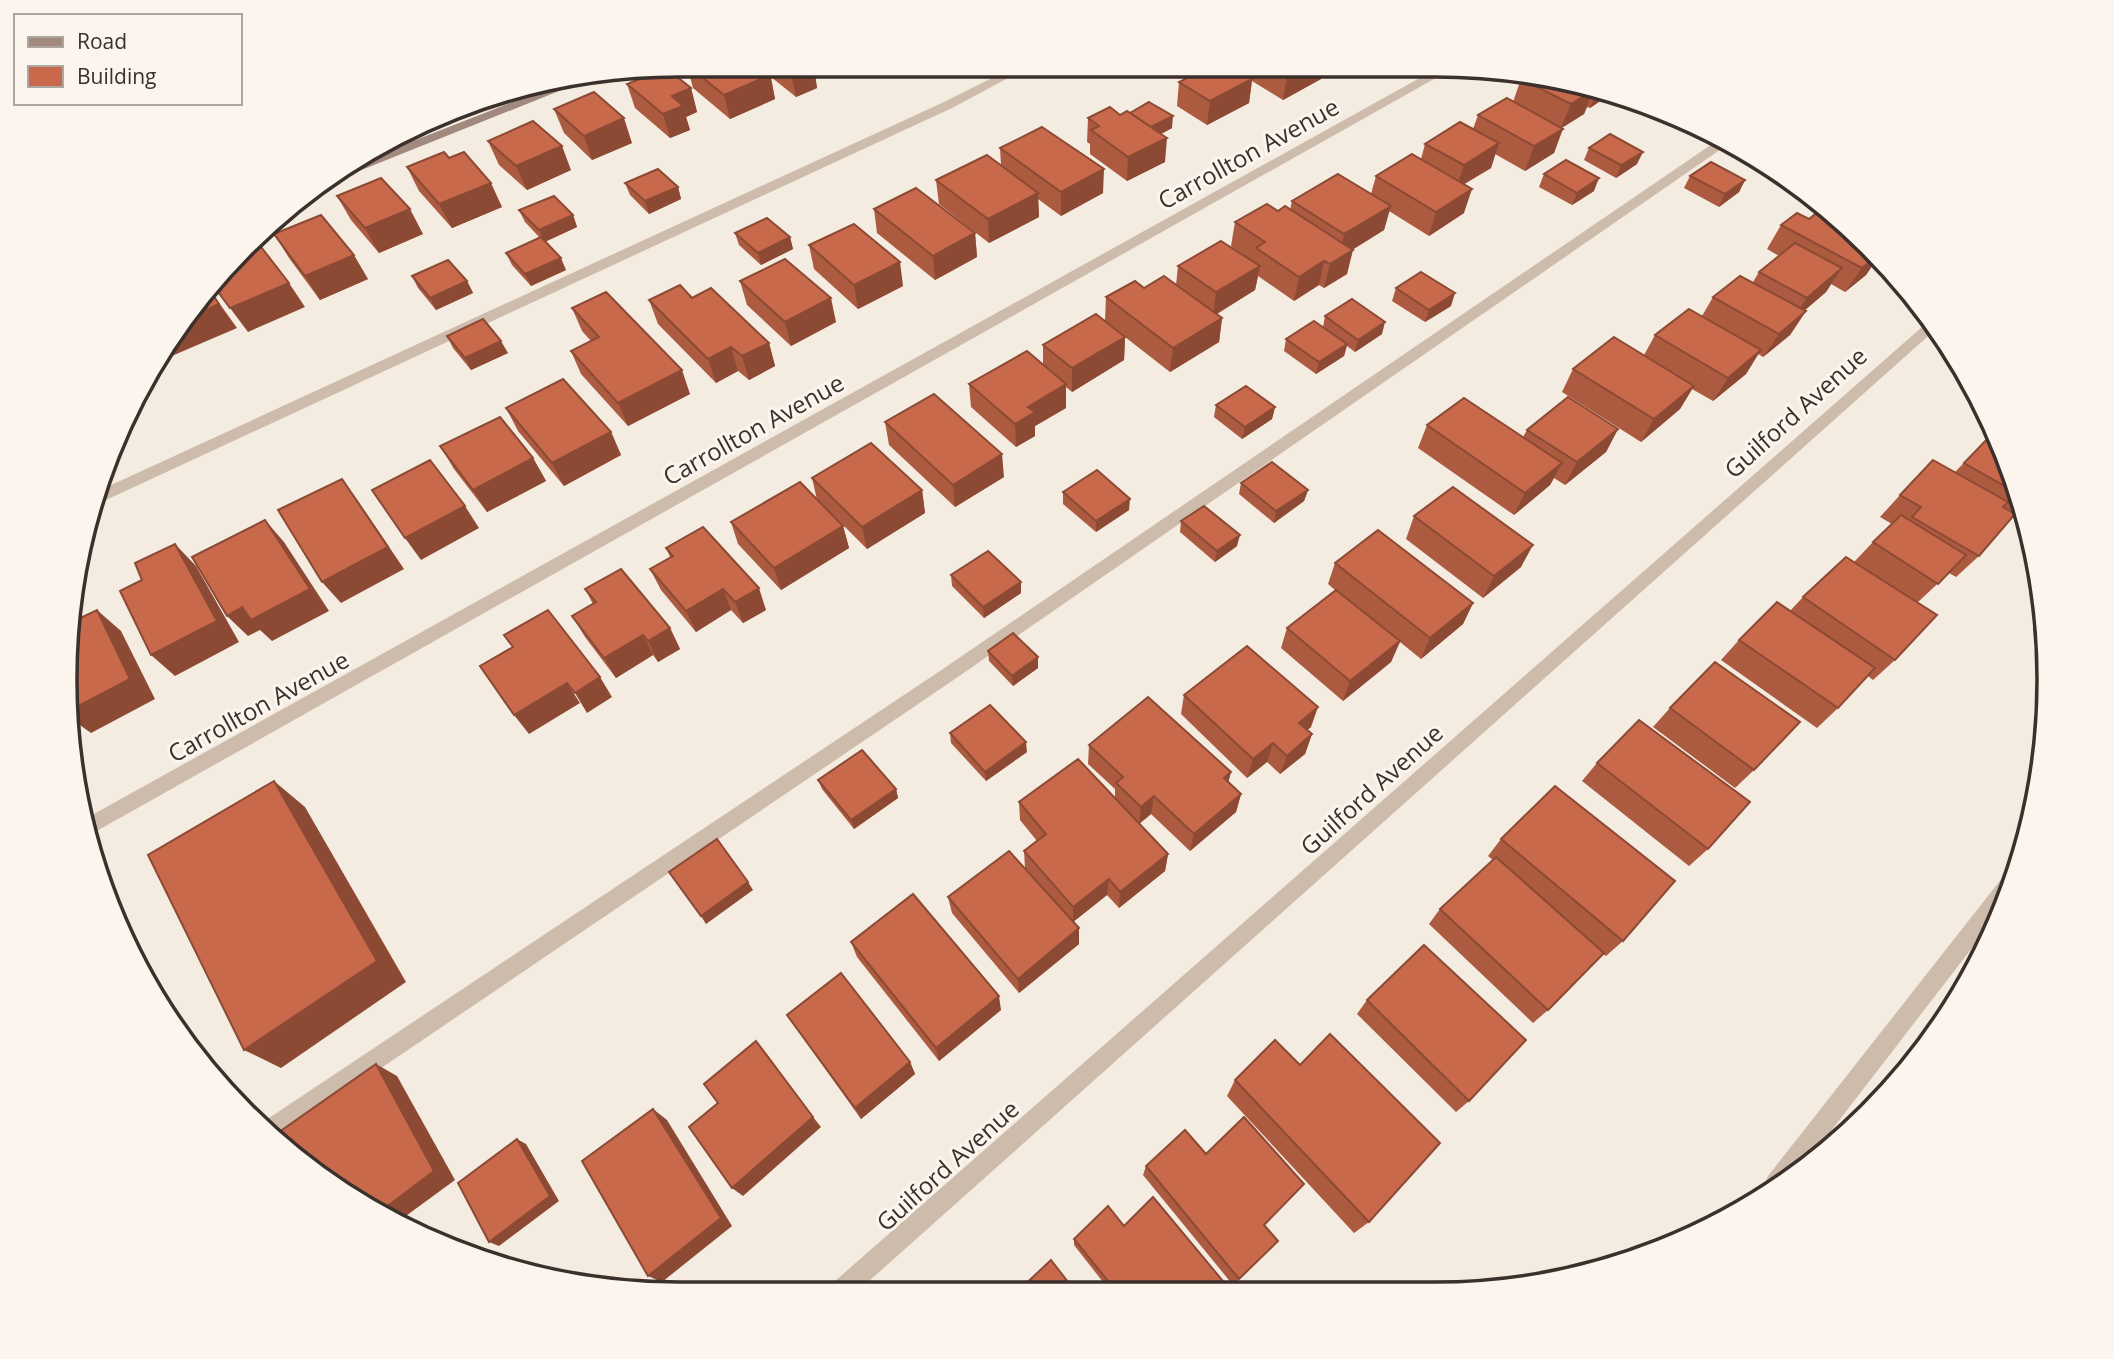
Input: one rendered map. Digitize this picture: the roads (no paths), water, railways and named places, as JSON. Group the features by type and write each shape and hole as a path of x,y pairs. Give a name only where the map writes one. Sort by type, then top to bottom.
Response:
{"main road":[{"path":"374,161 544,93"}],"street":[{"path":"107,494 1003,77"},
{"name":"Carrollton Avenue","path":"95,823 1430,77"},
{"path":"276,1126 946,676 1716,147"},
{"name":"Guilford Avenue","path":"851,1282 1925,331"},
{"path":"1792,1164 1993,905"}]}
